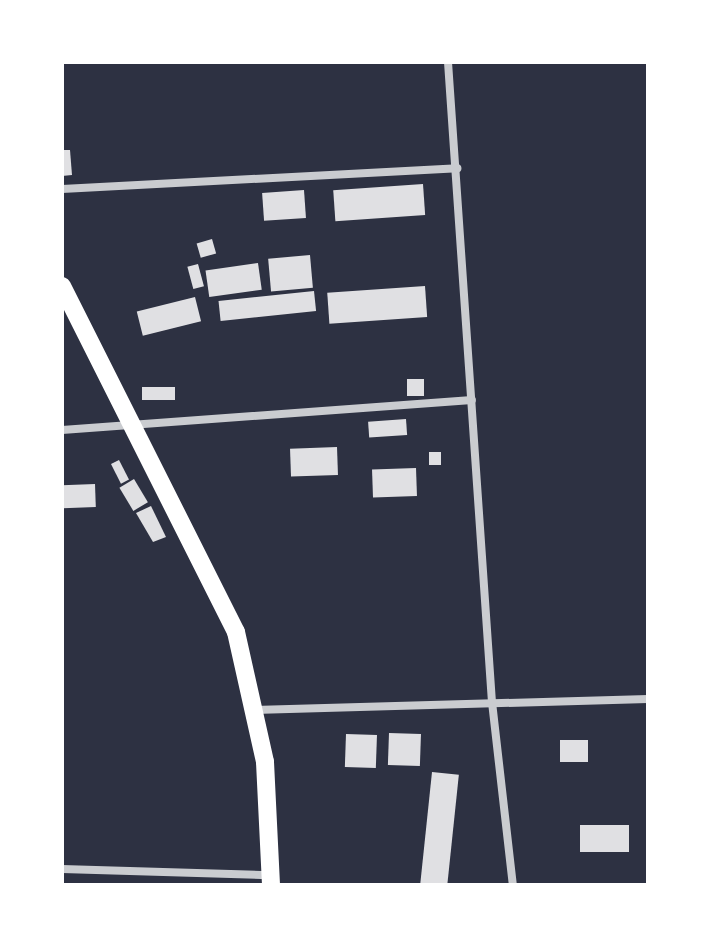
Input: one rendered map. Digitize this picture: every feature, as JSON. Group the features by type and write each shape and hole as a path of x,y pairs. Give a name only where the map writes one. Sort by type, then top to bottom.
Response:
{"highway":[{"path":"62,286 236,632 265,762 271,880"}],"street":[{"path":"448,62 492,702 513,885"},
{"path":"62,189 457,168"},
{"path":"62,430 472,400"},
{"path":"253,710 648,699"},
{"path":"62,869 271,880"}],"building":[{"path":"62,150 70,150 72,175 62,176"},
{"path":"423,184 425,215 335,221 333,190"},
{"path":"304,190 306,218 264,221 262,193"},
{"path":"212,239 216,253 201,258 197,243"},
{"path":"310,255 313,288 271,292 268,259"},
{"path":"258,263 262,290 209,297 206,270"},
{"path":"198,264 204,286 193,289 187,267"},
{"path":"425,286 427,317 329,324 327,293"},
{"path":"314,291 316,311 221,321 219,301"},
{"path":"195,297 201,321 143,336 137,312"},
{"path":"407,379 424,379 424,396 407,396"},
{"path":"142,387 175,387 175,400 142,400"},
{"path":"406,419 407,435 369,438 368,422"},
{"path":"337,447 338,475 291,477 290,449"},
{"path":"429,452 441,452 441,465 429,465"},
{"path":"119,460 129,480 121,484 111,464"},
{"path":"416,468 417,496 373,498 372,470"},
{"path":"134,479 148,502 133,511 119,488"},
{"path":"95,484 96,507 63,508 62,485"},
{"path":"151,506 166,537 153,542 136,513"},
{"path":"389,733 421,734 420,766 388,765"},
{"path":"346,734 377,735 376,768 345,767"},
{"path":"560,740 588,740 588,762 560,762"},
{"path":"432,772 459,775 447,885 420,884"},
{"path":"580,825 629,825 629,852 580,852"}]}
